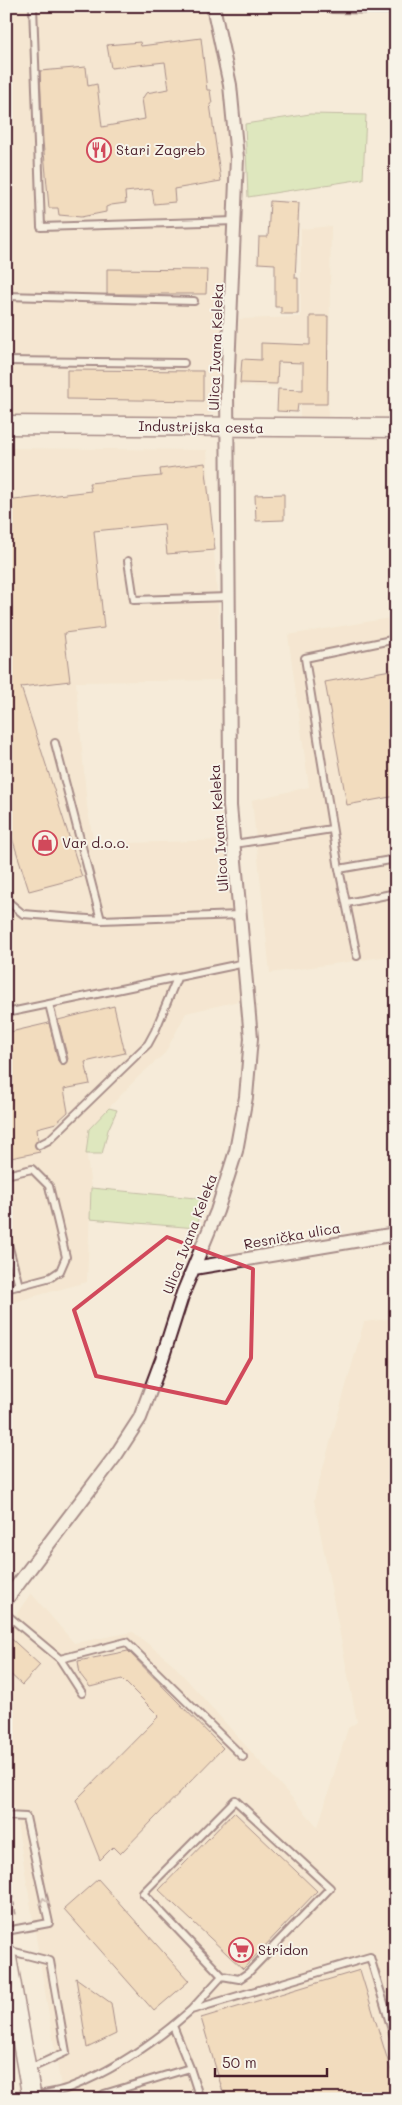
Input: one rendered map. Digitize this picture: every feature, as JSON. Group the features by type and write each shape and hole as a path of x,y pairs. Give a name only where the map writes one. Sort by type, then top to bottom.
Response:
{"street":[{"name":"Ulica Ivana Keleka","path":"9,1594 120,1450 140,1418 228,1179 243,1123 250,1058 250,1013 230,797 227,392 236,220 237,158 231,95 213,6"},
{"path":"332,6 396,7"},
{"name":"Industrijska cesta","path":"6,425 396,428"},
{"name":"Resnička ulica","path":"194,1268 396,1234"},
{"path":"6,1951 32,2097"}],"lane":[{"path":"33,6 41,226 236,220"},
{"path":"6,296 194,301"},
{"path":"6,361 184,363"},
{"path":"128,561 134,600 229,597"},
{"path":"356,956 332,829 304,658 396,639"},
{"path":"55,743 101,920"},
{"path":"234,844 332,829"},
{"path":"339,869 396,859"},
{"path":"347,903 396,893"},
{"path":"6,900 23,914 101,920 240,915"},
{"path":"6,1013 246,963"},
{"path":"39,1145 48,1140 148,1044 177,978"},
{"path":"49,1004 64,1060"},
{"path":"6,1175 32,1169 49,1186 66,1257 60,1271 51,1277 6,1289"},
{"path":"6,1236 19,1286"},
{"path":"6,1614 60,1659 82,1693"},
{"path":"60,1659 126,1642 243,1758"},
{"path":"235,1800 330,1888 248,1973 239,1979 222,1976 143,1893 235,1800"},
{"path":"6,1816 26,1817 49,1923 6,1931"},
{"path":"6,1951 50,1960 66,2052 27,2070"},
{"path":"191,2010 370,1957 396,2043"},
{"path":"10,2099 32,2097 70,2088 123,2062 173,2026 191,2010 222,1976"},
{"path":"173,2026 200,2099"},
{"path":"98,2099 104,2094 190,2068"}],"highlighted area":[{"path":"167,1237 253,1269 251,1358 226,1403 96,1376 74,1310"}],"shaded area":[{"path":"6,6 206,6 222,83 230,162 220,401 213,412 203,419 6,417"},
{"path":"331,226 328,421 300,422 300,388 235,386 239,319 301,317 301,229"},
{"path":"6,448 207,450 223,680 76,682 87,806 94,844 227,840 243,1000 186,1013 165,1053 137,1078 89,1129 86,1149 91,1188 87,1282 6,1304"},
{"path":"396,617 396,955 270,973 252,800 309,787 288,635"},
{"path":"396,1318 396,2099 63,2099 14,1805 6,1806 6,1629 31,1593 74,1643 133,1632 172,1663 318,1827 348,1728 357,1722 314,1500 364,1322"}],"green space":[{"path":"310,114 366,115 363,179 248,197 245,124"},
{"path":"109,1108 117,1110 108,1130 102,1154 86,1154 89,1129"},
{"path":"91,1188 206,1199 196,1228 90,1219"}],"building":[{"path":"201,38 207,90 210,90 212,104 210,104 221,181 174,189 175,202 154,204 152,189 125,192 126,203 106,207 106,212 81,217 59,215 58,208 49,208 43,141 40,71 86,67 88,86 97,84 102,127 145,119 142,99 146,93 169,89 165,62 111,68 107,45 140,42 141,46"},
{"path":"270,201 299,203 295,278 298,278 298,314 281,314 281,307 275,307 275,264 258,263 259,237 268,237"},
{"path":"107,269 207,270 206,294 107,294"},
{"path":"310,316 328,316 327,404 298,404 297,412 277,411 278,389 303,390 303,363 278,362 277,384 240,383 242,359 261,360 261,343 310,345"},
{"path":"67,370 203,371 203,401 67,399"},
{"path":"205,463 215,550 167,554 164,524 94,531 104,628 64,633 70,681 21,687 82,877 29,891 6,819 6,501 91,491 89,483 161,476 160,469"},
{"path":"284,494 284,520 256,521 255,495"},
{"path":"396,669 396,796 347,805 325,682"},
{"path":"114,1006 125,1053 85,1062 90,1084 64,1089 68,1112 56,1123 37,1128 38,1140 34,1145 40,1152 6,1159 6,1033 49,1023 58,1061 64,1065 68,1059 58,1020"},
{"path":"6,1634 40,1665 22,1685 6,1670"},
{"path":"128,1651 223,1748 120,1854 113,1847 100,1860 76,1800 159,1716 122,1679 90,1687 80,1674 78,1661"},
{"path":"234,1812 317,1891 243,1969 159,1890"},
{"path":"98,1879 189,1981 154,2011 64,1909"},
{"path":"360,1970 396,2087 396,2099 225,2099 201,2018"},
{"path":"76,1978 111,2003 116,2034 87,2048"}],"place":[{"name":"Stari Zagreb","path":"99,150"},
{"name":"Var d.o.o.","path":"45,843"},
{"name":"Stridon","path":"241,1950"}]}
